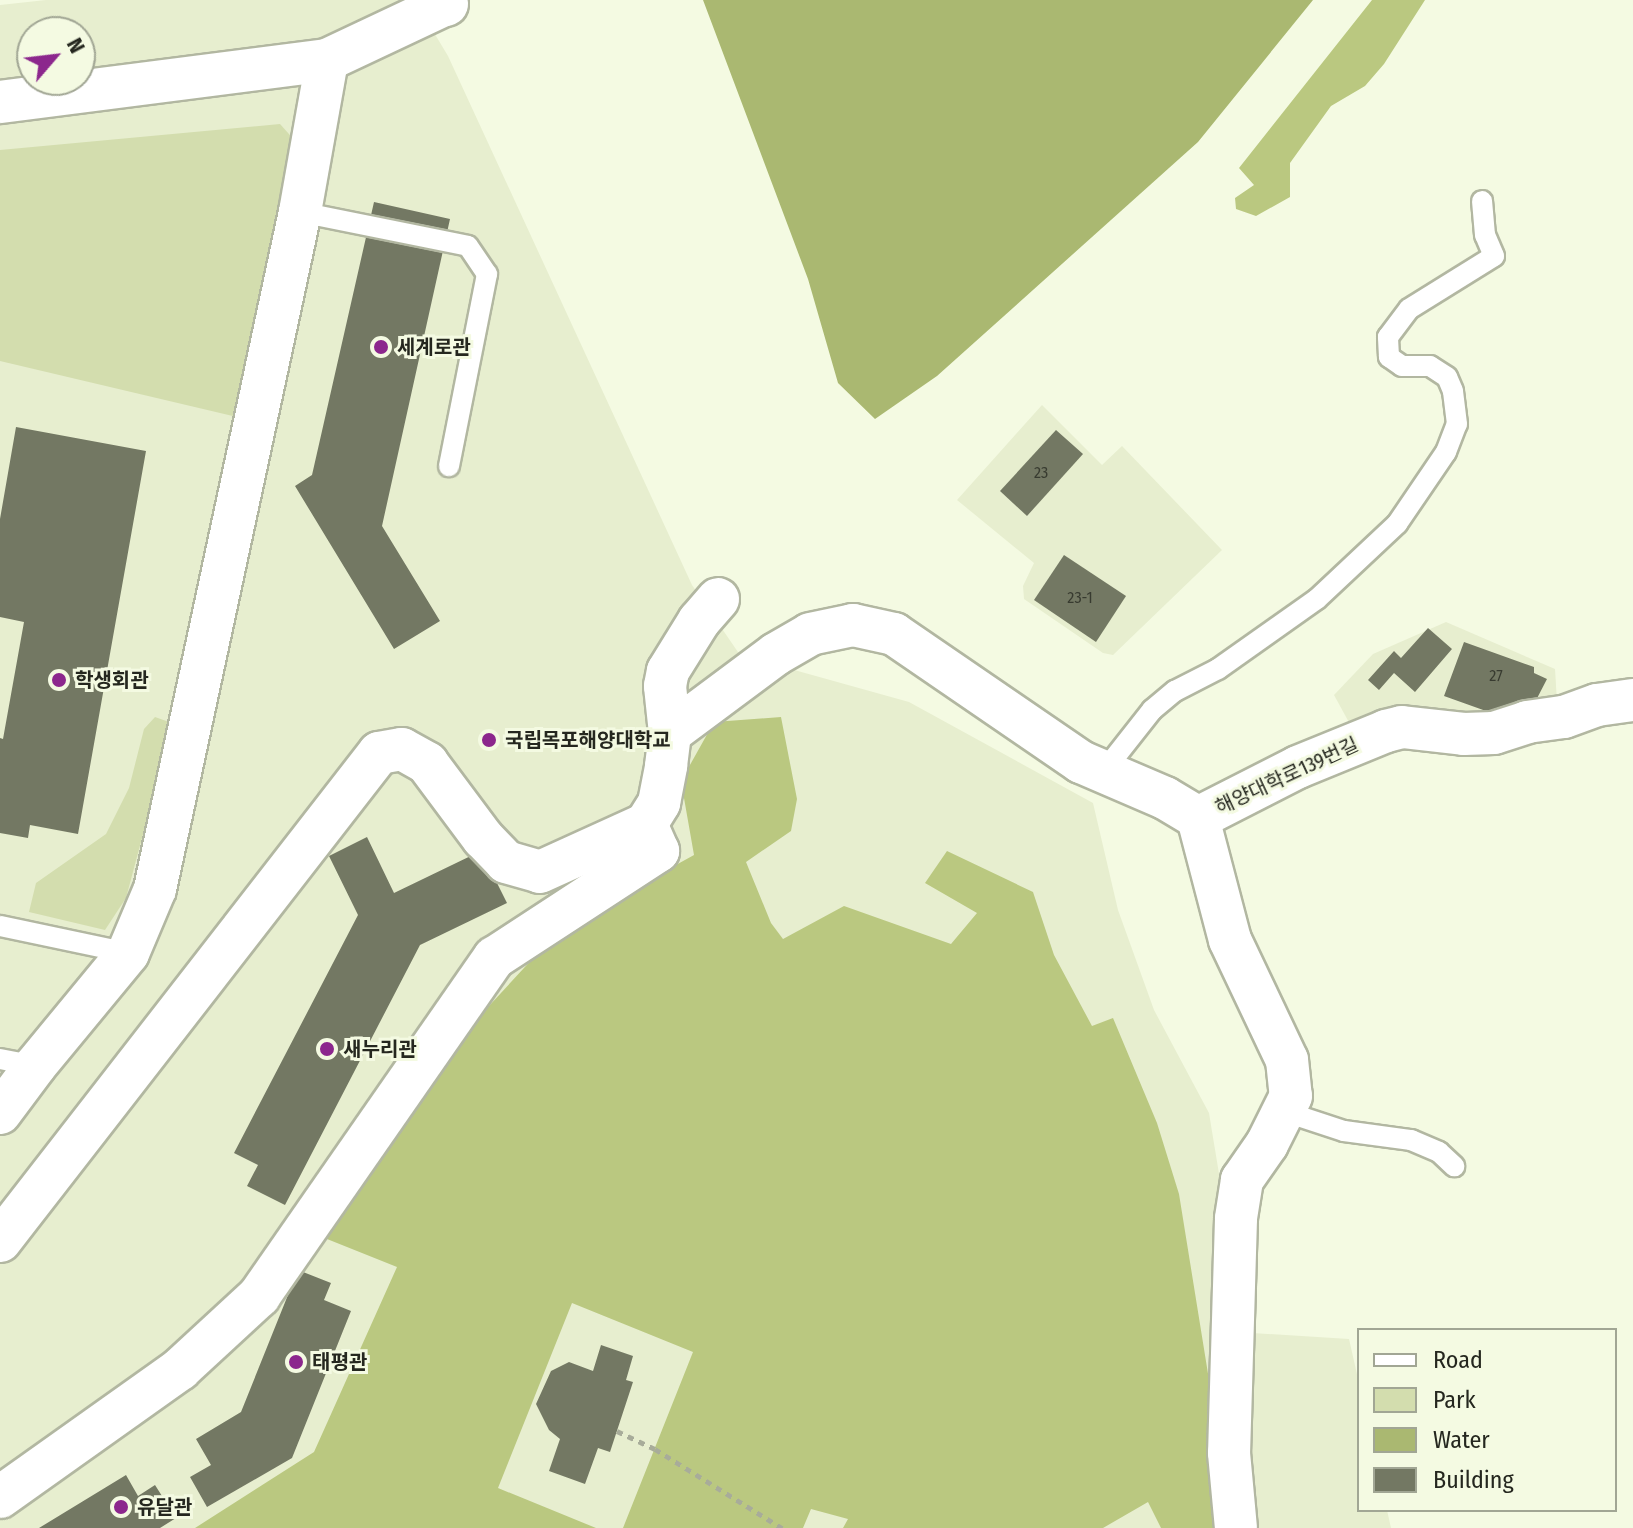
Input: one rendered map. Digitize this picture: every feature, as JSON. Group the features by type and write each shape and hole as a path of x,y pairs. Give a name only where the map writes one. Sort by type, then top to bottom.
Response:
{"street":[{"path":"0,102 327,60 446,2"},
{"path":"0,1113 17,1062 128,953 155,889 300,212 327,60"},
{"path":"0,1241 379,753 402,749 427,763 483,838 506,862 540,872 646,824 659,803 670,733 665,686 668,671 699,621 718,599"},
{"path":"670,733 776,654 810,634 853,625 894,634 1081,762 1198,818"},
{"name":"해양대학로139번길","path":"1236,1528 1229,1453 1236,1219 1242,1180 1267,1144 1291,1096 1287,1060 1230,940 1198,818 1298,767 1386,731 1402,727 1464,734 1494,733 1527,722 1564,717 1597,705 1633,700"},
{"path":"0,1497 180,1369 259,1296 494,958 658,851 646,824"}],"lane":[{"path":"1104,771 1152,710 1175,691 1218,669 1317,599 1397,524 1446,452 1457,424 1453,391 1447,377 1430,366 1402,366 1389,357 1388,337 1409,309 1494,256 1485,235 1482,201"},
{"path":"300,212 468,246 487,274 449,466"},
{"path":"0,926 128,953"},
{"path":"1283,1111 1344,1131 1411,1140 1439,1152 1454,1166"}],"path":[{"path":"617,1431 655,1449 782,1528"}],"shaded area":[{"name":"국립목포해양대학교","path":"46,0 422,0 430,26 448,56 692,585 740,655 909,702 1093,803 1118,910 1154,1010 1209,1113 1221,1186 1220,1331 1349,1339 1357,1374 1357,1512 1387,1512 1391,1528 0,1528 0,5"},
{"path":"1372,0 1425,0 1384,64 1365,86 1331,106 1290,163 1290,197 1256,216 1236,209 1235,198 1254,185 1239,168"},
{"path":"1042,405 1102,465 1122,446 1222,550 1113,655 1103,653 1024,599 1023,586 1034,563 957,500"},
{"path":"1446,622 1555,669 1557,702 1357,737 1334,695 1373,654"},
{"path":"781,717 797,799 791,831 746,862 771,923 783,939 844,906 951,944 977,913 925,883 947,851 1033,892 1054,955 1092,1026 1113,1018 1157,1123 1179,1194 1210,1386 1220,1528 1161,1528 1148,1502 1103,1528 843,1528 848,1519 811,1509 803,1528 623,1528 693,1352 572,1303 498,1488 596,1528 195,1528 314,1452 397,1267 327,1239 325,1228 428,1072 560,929 694,855 681,781 714,722"}],"green space":[{"path":"280,124 297,143 237,417 0,361 0,150"},
{"path":"155,717 169,722 158,778 126,898 105,930 29,912 36,883 106,834 129,788 144,729"}],"water":[{"path":"703,0 1313,0 1198,142 937,376 875,419 838,383 808,279"}],"building":[{"name":"세계로관","path":"374,202 450,219 382,526 440,621 394,649 295,486 312,475"},
{"name":"학생회관","path":"16,427 146,451 78,834 30,825 28,838 0,833 0,738 3,739 24,622 0,617 0,519"},
{"path":"1056,430 1083,454 1027,516 1000,491"},
{"path":"1064,555 1126,596 1096,642 1034,600"},
{"path":"1428,628 1452,649 1415,692 1394,673 1379,690 1368,680 1394,651 1401,658"},
{"path":"1464,642 1534,667 1534,673 1547,679 1531,710 1500,716 1444,696"},
{"name":"새누리관","path":"367,837 394,893 481,851 507,903 420,945 285,1205 247,1186 258,1165 234,1153 358,915 329,856"},
{"name":"태평관","path":"298,1270 331,1283 324,1300 351,1311 292,1458 207,1507 190,1477 211,1465 196,1439 241,1412"},
{"path":"601,1345 633,1356 626,1380 633,1382 610,1452 598,1448 585,1484 549,1471 560,1439 549,1430 536,1404 551,1371 569,1362 593,1371"},
{"name":"유달관","path":"126,1475 138,1496 155,1485 176,1518 160,1528 39,1528"}],"place":[{"name":"세계로관","path":"381,347"},
{"name":"학생회관","path":"59,680"},
{"name":"국립목포해양대학교","path":"489,740"},
{"name":"새누리관","path":"327,1049"},
{"name":"태평관","path":"296,1362"},
{"name":"유달관","path":"121,1507"}]}
